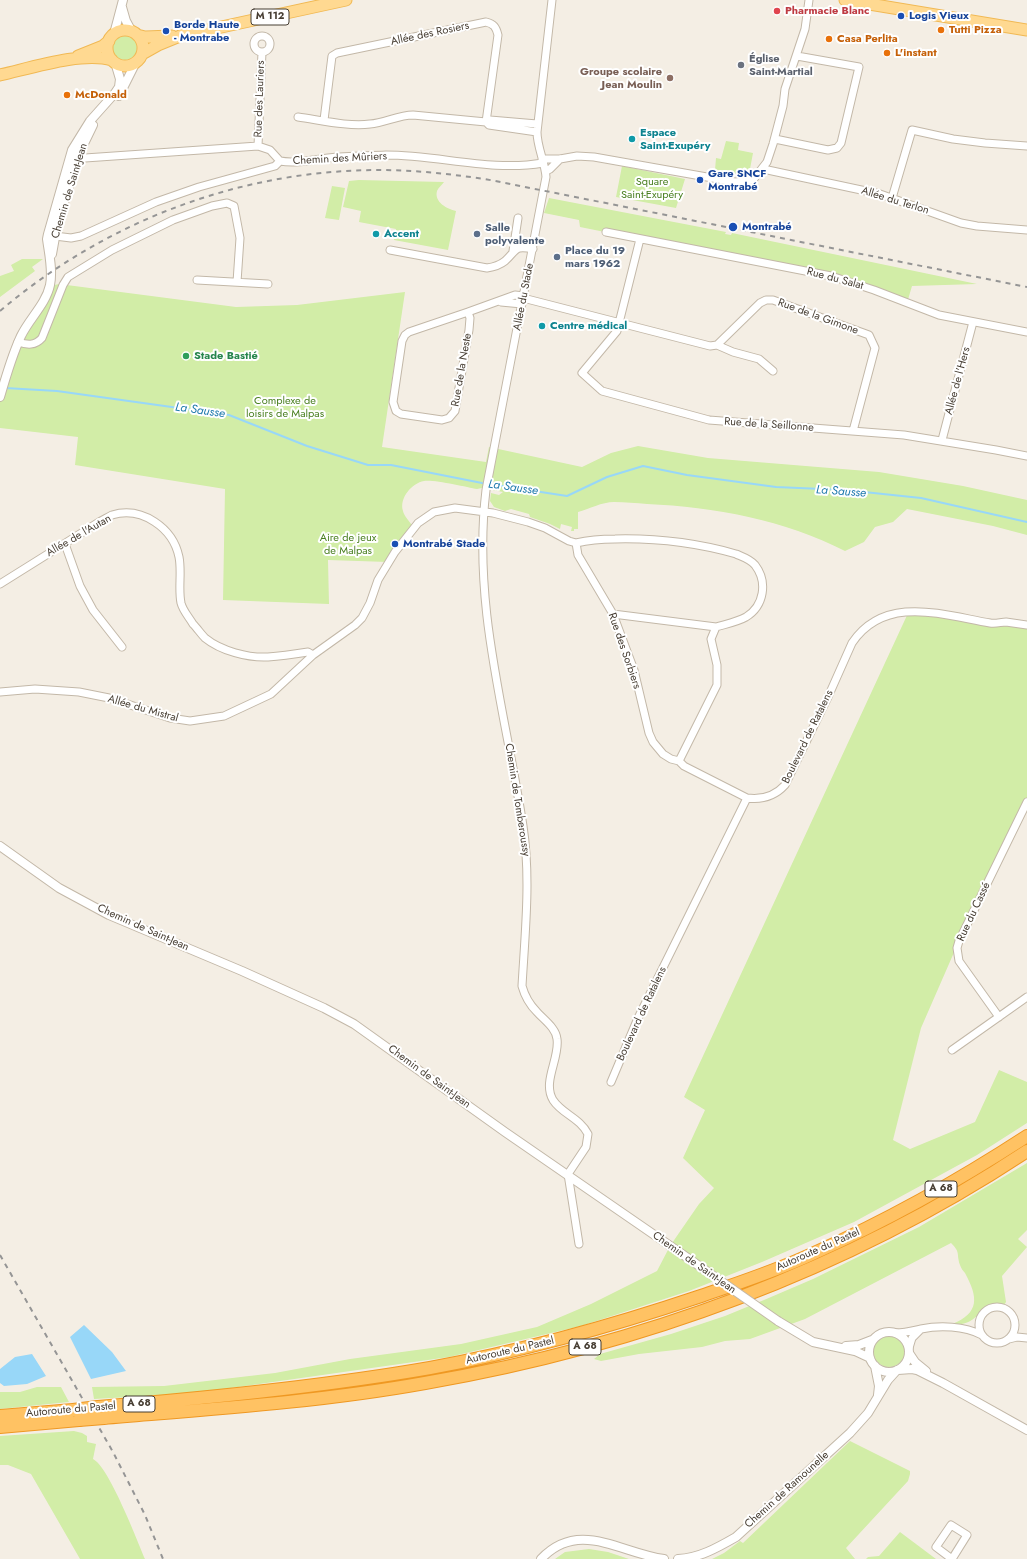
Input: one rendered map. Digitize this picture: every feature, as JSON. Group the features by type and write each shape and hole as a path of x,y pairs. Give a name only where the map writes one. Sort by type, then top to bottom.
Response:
{"highway":[{"name":"Autoroute du Pastel","path":"101,1413 376,1377 495,1355 609,1326 755,1277 809,1256 937,1192 1027,1136"},
{"name":"Autoroute du Pastel","path":"0,1416 76,1415 277,1402 424,1383 530,1361 614,1339 761,1290 814,1268 917,1217 1027,1151"},
{"name":"Autoroute du Pastel","path":"0,1427 76,1415"}],"main road":[{"name":"M 112","path":"139,58 158,45 180,36 346,0"},
{"path":"845,0 1027,30"},
{"path":"0,75 64,61 96,58 114,61 126,66 139,58 143,46 135,33 123,31 103,46 64,61"},
{"name":"M 112","path":"135,33 144,37 180,36"},
{"path":"112,38 108,51 114,61"}],"street":[{"name":"Allée du Stade","path":"484,513 487,488 546,177 546,171 537,143 537,124 552,0"},
{"path":"763,168 767,162 783,106 785,88 805,29 809,0"},
{"path":"122,3 126,21 135,33"},
{"path":"112,38 122,3"},
{"name":"Allée des Rosiers","path":"324,120 332,56 337,53 486,22 492,24 496,28 498,35 486,122"},
{"name":"Rue des Lauriers","path":"258,146 262,52"},
{"path":"774,138 828,150 837,148 841,143 859,67 797,56"},
{"name":"Chemin de Saint-Jean","path":"51,263 47,239 48,234 75,153 83,144 98,119 118,98 139,58"},
{"name":"Chemin de Saint-Jean","path":"0,396 18,342 48,292 55,236 79,137 90,121 119,87 120,79 114,61"},
{"path":"298,117 361,125 372,124 403,115 486,122 490,120 537,124"},
{"path":"486,122 489,126 537,132"},
{"path":"892,198 912,130 953,139 1027,146"},
{"path":"83,144 87,153 95,156"},
{"path":"75,153 85,158 95,156 258,146 270,150 280,161"},
{"name":"Chemin des Mûriers","path":"55,236 71,238 81,236 129,214 199,187 275,166 280,161 290,162 387,155 440,158 497,166 577,156 602,158 735,182 753,180 763,168"},
{"path":"546,171 560,159"},
{"name":"Allée du Terlon","path":"763,168 880,194 961,224 1027,230"},
{"path":"18,342 31,344 42,338 63,285 68,277 125,244 173,220 212,206 227,203 234,206 240,238 237,282"},
{"path":"390,250 487,268 501,264 507,260 513,251 518,218"},
{"name":"Rue du Salat","path":"606,232 831,276 881,292 939,315 1027,332"},
{"path":"619,322 640,239"},
{"path":"513,251 522,247 533,248"},
{"path":"197,280 268,284"},
{"path":"523,299 710,346 717,345 733,352 760,359 773,371"},
{"name":"Rue de la Neste","path":"468,312 470,318 469,330 452,416 442,420 401,414 396,411 393,402 402,341 405,335 409,332 468,312 499,302 523,299"},
{"name":"Rue de la Gimone","path":"717,345 760,303 766,300 773,300 869,335 875,348 853,431"},
{"name":"Rue de la Seillonne","path":"619,322 617,331 582,372 602,391 709,420 904,435 942,440 1027,456"},
{"name":"Allée de l'Hers","path":"942,440 973,322"},
{"path":"314,655 355,625 362,618 370,603 378,580 399,545 418,523 434,512 444,509 455,508 528,522 545,528 569,541 576,543 587,540 608,539 663,540 724,550 747,558 754,565 762,581 762,598 752,611 746,616 716,627 613,614"},
{"name":"Chemin de Tomberoussy","path":"484,513 482,542 486,616 524,826 527,867 522,986 524,996 536,1012 549,1024 557,1039 550,1086 553,1100 580,1122 588,1134 586,1147 568,1174"},
{"name":"Allée de l'Autan","path":"0,584 112,515 124,514 144,516 160,525 172,538 179,557 181,604 205,638 228,649 254,656 268,657 308,652 314,655"},
{"name":"Rue des Sorbiers","path":"576,543 578,555 613,614 634,670 649,733 653,742 663,754 671,759 679,761 684,766 747,798"},
{"path":"65,544 80,586 93,610 122,647"},
{"name":"Boulevard de Ratalens","path":"611,1082 638,1018 747,798 762,798 772,795 785,785 828,697 852,643 857,636 875,620 909,611 927,612 993,623 1005,622 1027,625"},
{"path":"679,761 717,685 717,665 711,639 716,627"},
{"name":"Allée du Mistral","path":"0,692 35,689 79,692 109,698 170,718 190,721 205,720 224,716 271,694 314,655"},
{"name":"Rue du Cassé","path":"1000,1017 959,960 957,948 959,941 1027,802"},
{"name":"Chemin de Saint-Jean","path":"0,846 59,888 109,915 242,971 324,1008 354,1024 505,1132 568,1174 778,1321 813,1342 856,1351 870,1358"},
{"path":"952,1050 1027,997"},
{"path":"568,1174 579,1244"},
{"path":"959,1328 974,1324 989,1309 998,1307 1003,1308 1011,1313 1015,1322 1013,1333 1009,1339"},
{"path":"980,1319 979,1328 982,1335 992,1343 1001,1343 1017,1337 1027,1337"},
{"path":"1015,1326 1027,1337"},
{"path":"878,1396 879,1386 875,1366 870,1358 869,1351 872,1340 882,1333 905,1333 922,1329 959,1328 969,1329 982,1335"},
{"path":"897,1370 906,1363 912,1338 922,1329"},
{"path":"896,1333 906,1340 909,1351 919,1366 943,1383"},
{"name":"Chemin de Saint-Jean","path":"835,1346 854,1346 872,1340"},
{"path":"875,1366 888,1372 897,1370 917,1370 1027,1430"},
{"name":"Chemin de Ramounelle","path":"678,1559 703,1554 736,1537 850,1433 868,1413 888,1380 897,1370"},
{"path":"951,1525 967,1536 953,1559 936,1547 951,1525"},
{"path":"541,1559 560,1545 574,1540 588,1539 600,1541 638,1554 664,1559"}],"green space":[{"path":"125,36 133,40 137,48 133,56 125,60 117,56 113,48 117,40"},
{"path":"726,141 739,143 738,150 753,153 750,169 745,175 715,170 716,158 721,159"},
{"name":"Square Saint-Exupéry","path":"622,166 685,179 676,208 616,197"},
{"path":"349,181 444,182 437,191 437,198 445,207 456,211 448,250 394,240 396,229 359,222 361,211 343,207"},
{"path":"332,186 345,188 339,220 325,218"},
{"path":"549,198 726,232 725,234 731,235 732,233 977,284 912,286 907,303 844,280 580,227 579,220 544,213"},
{"path":"22,259 43,259 32,267 35,271 0,297 0,276 14,271 11,265"},
{"name":"Complexe de loisirs de Malpas","path":"59,284 236,307 297,305 405,292 382,447 486,462 489,447 582,467 611,453 638,446 708,458 879,472 963,486 1027,500 1027,535 993,526 907,509 893,522 875,527 864,542 845,551 798,531 749,517 698,508 626,502 609,502 578,512 578,529 571,531 572,527 561,524 560,529 530,517 529,514 511,509 505,511 494,507 490,501 491,493 499,495 503,492 482,488 477,489 442,482 424,481 419,482 411,488 405,496 402,506 403,511 413,527 388,562 328,560 329,604 223,600 225,489 75,465 78,437 0,428 0,397 13,357 50,286"},
{"path":"909,611 1027,625 1027,803 959,941 921,1028 893,1140 910,1149 975,1122 999,1070 1027,1082 1027,1123 977,1155 854,1222 762,1262 689,1291 581,1326 449,1357 184,1394 94,1399 92,1387 164,1386 275,1373 350,1359 461,1344 537,1327 591,1304 657,1271 670,1246 699,1204 714,1188 683,1158 705,1110 684,1097"},
{"path":"1027,1163 1027,1230 1018,1239 1027,1247 1002,1276 1006,1302 1004,1305 989,1306 969,1322 952,1324 968,1315 974,1303 974,1297 969,1282 960,1265 957,1251 951,1243 805,1319 750,1339 725,1341 702,1347 639,1354 601,1361 594,1359 600,1354 671,1334 725,1316 813,1279 919,1227"},
{"path":"889,1335 895,1336 902,1342 905,1351 904,1357 898,1364 889,1367 883,1366 876,1360 873,1351 874,1345 880,1338"},
{"path":"37,1387 61,1387 69,1402 0,1409 0,1392 20,1392"},
{"path":"74,1431 87,1436 87,1442 96,1444 93,1459 100,1465 107,1475 145,1559 80,1559 31,1474 8,1465 0,1465 0,1436"},
{"path":"850,1441 910,1471 908,1481 846,1548 855,1559 712,1559 724,1553 740,1541 743,1543"},
{"path":"900,1532 936,1559 866,1559 868,1557 879,1556"},
{"path":"589,1549 608,1552 629,1559 555,1559 565,1552"}],"water":[{"path":"84,1325 112,1352 126,1371 91,1379 70,1337"},
{"path":"32,1354 46,1376 27,1384 4,1386 0,1383 0,1369 15,1357"}],"waterway":[{"name":"La Sausse","path":"5,388 57,391 229,415 307,446 368,465 391,465 482,483 567,496 607,477 643,466 687,475 776,487 845,490 921,498 1027,522"}],"railway":[{"path":"0,311 41,279 84,251 130,227 177,207 226,191 276,179 328,172 380,170 459,175 485,179 1027,287"},
{"path":"0,1255 113,1452 145,1515 163,1559"}],"place":[{"name":"Pharmacie Blanc","path":"777,11"},
{"name":"Logis Vieux","path":"901,16"},
{"name":"Tutti Pizza","path":"941,30"},
{"name":"Borde Haute - Montrabe","path":"166,31"},
{"name":"Casa Perlita","path":"829,39"},
{"name":"L'instant","path":"887,53"},
{"name":"Église Saint-Martial","path":"741,65"},
{"name":"Groupe scolaire Jean Moulin","path":"670,78"},
{"name":"McDonald","path":"67,95"},
{"name":"Espace Saint-Exupéry","path":"632,139"},
{"name":"Gare SNCF Montrabé","path":"700,180"},
{"name":"Montrabé","path":"733,227"},
{"name":"Accent","path":"376,234"},
{"name":"Salle polyvalente","path":"477,234"},
{"name":"Place du 19 mars 1962","path":"557,257"},
{"name":"Centre médical","path":"542,326"},
{"name":"Stade Bastié","path":"186,356"},
{"name":"Montrabé Stade","path":"395,544"}],"park label":[{"name":"Aire de jeux de Malpas","path":"348,544"}]}
